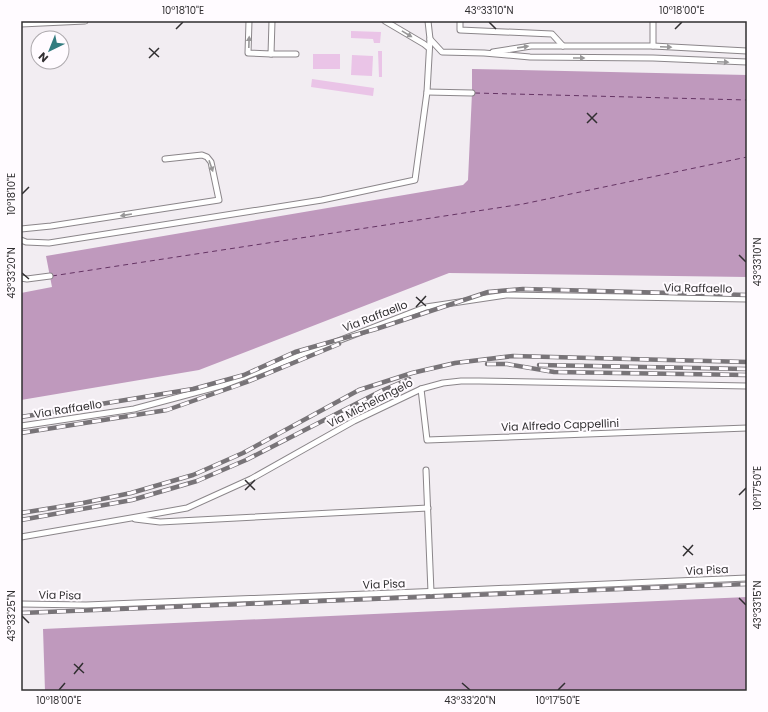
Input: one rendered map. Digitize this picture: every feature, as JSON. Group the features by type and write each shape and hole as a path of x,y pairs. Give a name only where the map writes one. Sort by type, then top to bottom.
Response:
{"lane":[{"path":"21,24 85,21"},
{"path":"249,21 248,53 296,54"},
{"path":"271,54 272,21"},
{"path":"385,21 429,48"},
{"path":"21,240 38,243 57,242 322,200 415,180 427,92 430,39 428,21"},
{"path":"460,21 460,30 552,34 563,46"},
{"path":"653,21 653,46"},
{"path":"430,39 442,52 484,53 530,58 653,58 747,62"},
{"path":"484,53 531,46 653,46 747,51"},
{"path":"427,92 472,93"},
{"path":"21,229 51,226 219,200 211,162 207,157 202,154 165,159"},
{"path":"21,278 27,279 50,276"},
{"name":"Via Raffaello","path":"21,426 134,409 224,386 426,307 506,295 747,298"},
{"name":"Via Michelangelo","path":"21,537 187,508 251,479 354,421 421,389 443,383 462,381 747,386"},
{"name":"Via Alfredo Cappellini","path":"421,389 427,440 747,428"},
{"path":"426,470 431,592"},
{"path":"131,518 160,522 428,508"},
{"name":"Via Pisa","path":"21,604 86,605 747,578"}],"shaded area":[{"path":"351,31 381,32 380,43 374,43 373,39 351,38"},
{"path":"378,51 382,51 382,77 379,77"},
{"path":"313,54 340,54 340,69 313,69"},
{"path":"352,55 373,56 372,76 351,75"},
{"path":"472,69 747,75 747,277 449,273 199,370 21,400 21,293 52,287 46,256 463,185 468,180"},
{"path":"312,79 374,88 373,96 311,87"},
{"path":"747,597 747,691 45,691 43,629"}],"ferry route":[{"path":"475,93 747,100"},
{"path":"52,276 523,204 747,157"}],"railway":[{"path":"21,417 193,389 244,375 295,352 376,329 488,292 523,289 747,295"},
{"path":"21,433 167,410 247,382 339,344"},
{"path":"21,513 83,503 131,493 193,475 243,453 359,390 412,373 455,363 513,356 747,362"},
{"path":"487,364 507,364 554,372 747,375"},
{"path":"539,365 747,369"},
{"path":"21,520 132,500 197,481 246,460 381,391 409,379"},
{"path":"21,613 747,584"}]}
